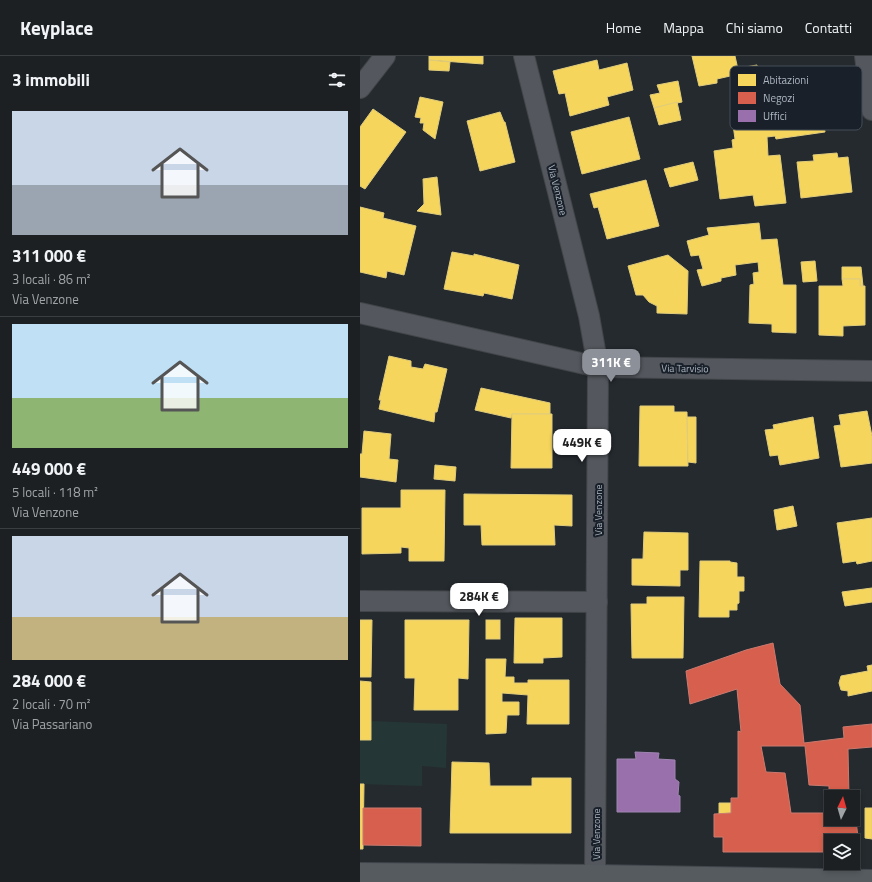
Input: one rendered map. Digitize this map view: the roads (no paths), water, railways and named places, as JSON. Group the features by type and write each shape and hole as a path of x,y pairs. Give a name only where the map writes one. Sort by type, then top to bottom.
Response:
{"main road":[{"path":"360,874 595,876 872,881"}],"street":[{"path":"360,88 385,56"},
{"name":"Via Venzone","path":"524,56 589,316 598,367 595,876"},
{"path":"865,56 872,110"},
{"name":"Via Tarvisio","path":"360,313 598,367 872,371"},
{"path":"360,601 597,602"}]}
